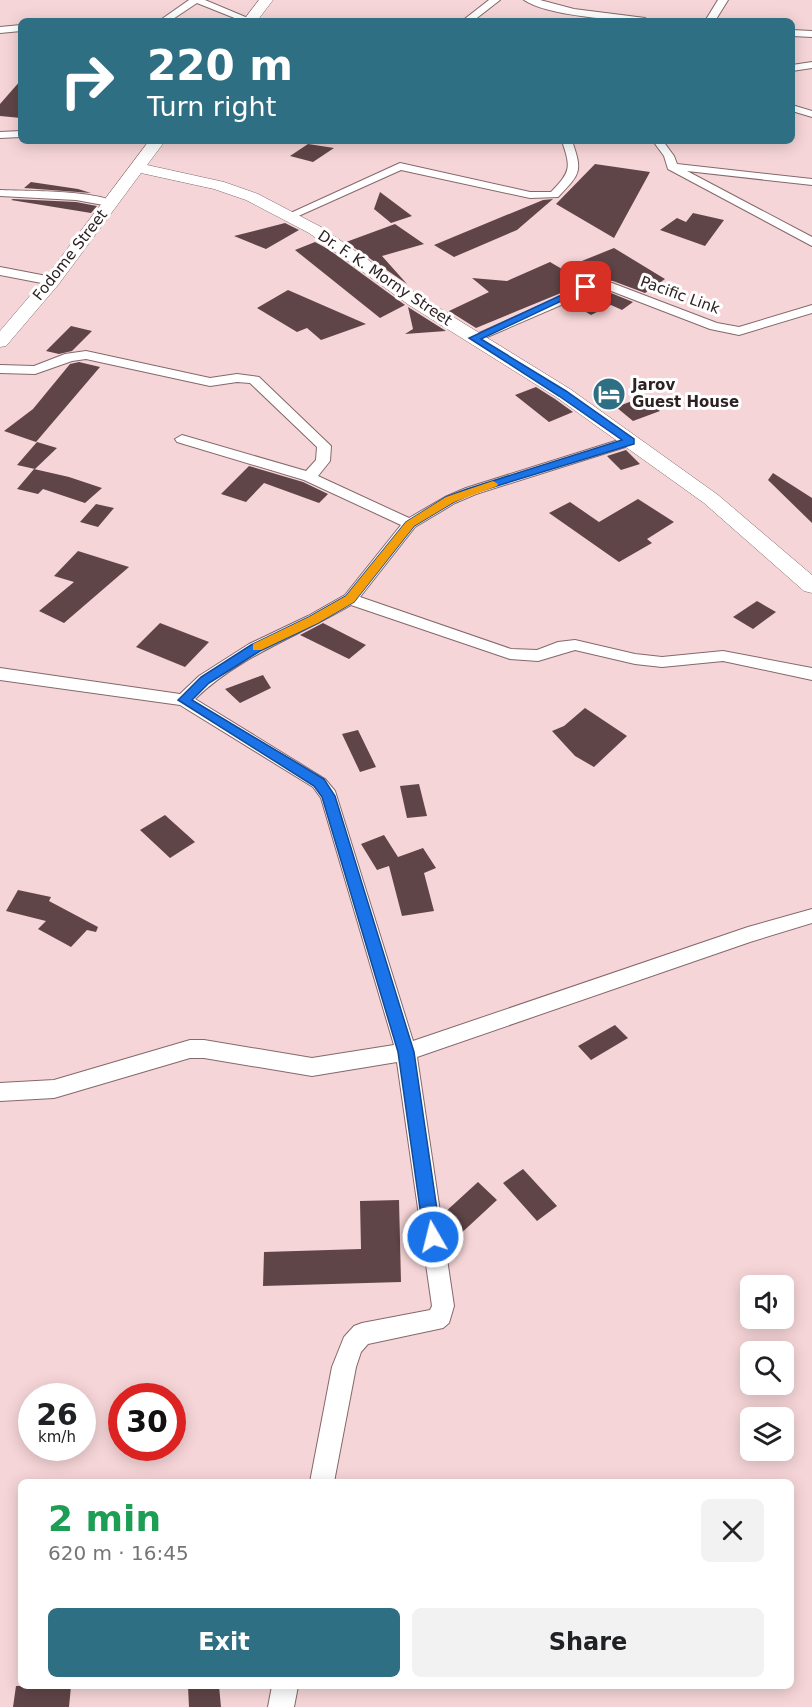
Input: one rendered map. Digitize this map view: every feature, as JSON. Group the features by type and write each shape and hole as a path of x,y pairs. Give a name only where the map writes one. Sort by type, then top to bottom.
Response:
{"street":[{"path":"169,18 196,0 242,18"},
{"path":"252,18 266,0"},
{"path":"529,0 574,12 621,18"},
{"path":"712,18 723,0"},
{"path":"470,18 489,2"},
{"path":"551,5 584,4"},
{"path":"0,30 18,28"},
{"path":"795,33 812,34"},
{"path":"795,68 812,65"},
{"path":"795,109 812,114"},
{"path":"0,135 18,134"},
{"name":"Fodome Street","path":"0,342 52,281 155,144"},
{"path":"290,216 400,166 409,166 530,195 554,195 570,178 575,164 568,144"},
{"path":"660,144 669,156 672,167 696,182 736,200 812,242"},
{"name":"Dr. F. K. Morny Street","path":"137,167 218,185 252,197 290,216 474,338 562,393 630,441 711,499 812,586"},
{"path":"672,167 812,182"},
{"path":"0,193 76,197 109,203"},
{"path":"0,271 52,281"},
{"name":"Pacific Link","path":"474,338 596,285 608,286 714,326 739,332 812,309"},
{"path":"0,369 35,370 70,357 86,355 210,382 237,378 254,380 324,446 323,461 309,477"},
{"path":"182,440 265,462 309,477 410,524"},
{"path":"184,700 205,680 255,648 314,620 350,599 410,524 450,500 471,491 630,441"},
{"path":"350,599 510,654 538,656 564,646 575,645 635,659 662,662 723,656 812,674"},
{"path":"0,674 184,700 319,783 329,796 406,1052 443,1306 441,1315 435,1320 362,1334 352,1345 344,1367 323,1479"},
{"path":"0,1092 54,1089 190,1049 204,1049 312,1067 406,1052 748,934 812,916"},
{"path":"281,1707 284,1689"}],"building":[{"path":"18,83 18,118 0,116 0,104"},
{"path":"308,144 334,148 313,162 290,156"},
{"path":"595,164 650,172 614,238 556,204"},
{"path":"31,182 78,189 91,193 24,188"},
{"path":"380,192 412,216 391,223 374,209"},
{"path":"553,199 517,230 454,257 434,245 543,200"},
{"path":"11,200 76,202 97,206 91,213"},
{"path":"693,213 724,220 705,246 660,230 677,218 686,222"},
{"path":"285,223 299,230 266,249 234,236"},
{"path":"395,224 424,244 382,256 407,284 346,242"},
{"path":"315,242 405,305 380,318 295,250"},
{"path":"614,248 665,279 645,293 613,281 595,279 476,328 449,311 489,292 472,278 507,281 550,262 562,269"},
{"path":"288,290 366,324 321,340 307,328 297,332 257,308"},
{"path":"598,291 606,291 633,302 622,310 611,305 591,315 571,303"},
{"path":"408,307 446,331 405,334 413,329"},
{"path":"71,326 92,331 72,351 59,354 46,351"},
{"path":"79,362 100,367 36,442 4,431 33,409 70,364"},
{"path":"536,387 573,412 549,422 515,395"},
{"path":"643,397 660,411 633,421 616,407"},
{"path":"37,442 57,448 35,469 17,465"},
{"path":"626,450 640,464 621,470 607,456"},
{"path":"249,466 303,482 328,494 319,503 264,483 246,502 221,494"},
{"path":"34,469 102,488 85,503 43,489 38,494 17,489"},
{"path":"773,473 812,498 812,523 768,480"},
{"path":"638,499 674,522 647,539 652,543 619,562 549,513 570,502 599,522"},
{"path":"96,504 114,508 98,527 80,522"},
{"path":"78,551 129,567 64,623 39,611 74,582 54,576"},
{"path":"757,601 776,612 753,629 733,617"},
{"path":"160,623 209,642 185,667 136,647"},
{"path":"323,623 366,645 349,659 300,635"},
{"path":"263,675 271,688 240,703 225,689"},
{"path":"585,708 627,736 594,767 575,756 552,731 564,726"},
{"path":"358,730 376,767 360,772 342,734"},
{"path":"419,784 427,816 407,818 400,786"},
{"path":"165,815 195,842 170,858 140,830"},
{"path":"384,835 398,857 423,848 436,868 424,873 434,911 402,916 389,866 377,870 361,844"},
{"path":"18,890 51,897 49,901 98,927 96,932 87,930 71,947 38,929 46,921 6,911"},
{"path":"615,1025 628,1038 591,1060 578,1046"},
{"path":"523,1169 557,1206 537,1221 503,1183"},
{"path":"478,1182 497,1200 456,1238 444,1227 443,1214"},
{"path":"399,1200 401,1282 263,1286 264,1252 361,1249 360,1201"},
{"path":"16,1686 18,1689 71,1689 69,1707 13,1707"},
{"path":"188,1689 219,1689 221,1707 189,1707"}],"slow traffic":[{"path":"257,647 314,620 350,599 410,524 450,500 493,484"}],"place":[{"name":"Jarov Guest House","path":"609,394"}],"route":[{"path":"433,1237 406,1052 329,796 319,783 184,700 205,680 255,648 314,620 350,599 410,524 450,500 471,491 630,441 562,393 474,338 586,287"}]}
